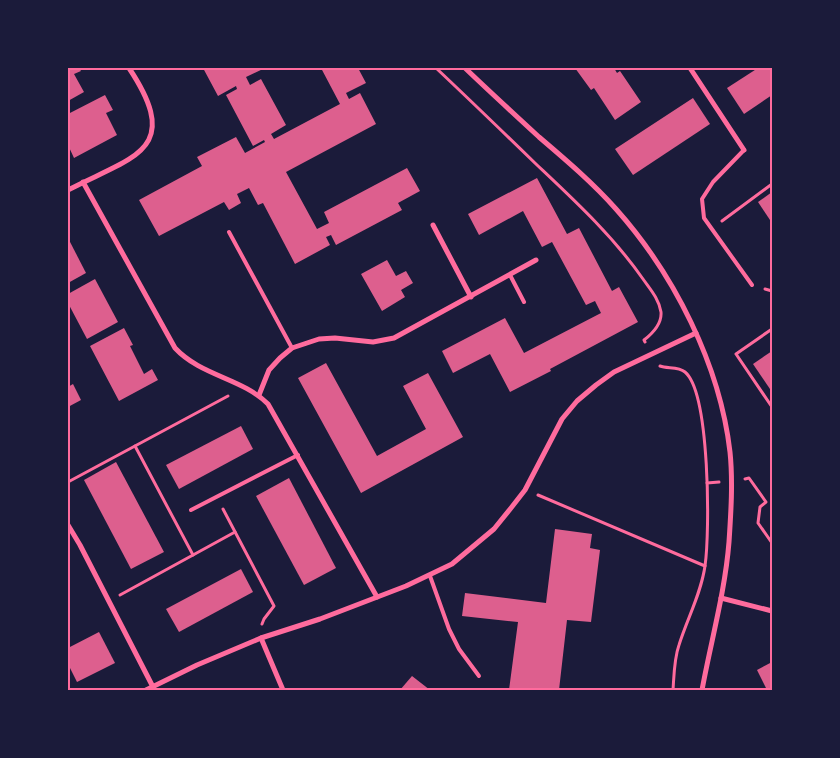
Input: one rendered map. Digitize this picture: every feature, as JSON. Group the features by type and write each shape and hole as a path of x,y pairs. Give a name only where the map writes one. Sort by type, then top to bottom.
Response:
{"street":[{"path":"68,190 129,160 140,152 148,141 153,128 152,112 145,95 129,68"},
{"path":"465,68 615,208 656,261 696,333 723,410 730,452 731,481 729,543 721,598 702,690"},
{"path":"690,68 744,150"},
{"path":"83,182 175,348 189,362 259,395 275,414 377,598"},
{"path":"433,225 471,297"},
{"path":"259,395 269,370 292,348 319,339 335,338 373,342 394,338 536,260"},
{"path":"146,690 197,665 261,638 377,598 430,576 452,564 494,529 524,490 562,419 577,401 614,372 696,333"},
{"path":"68,525 153,687"},
{"path":"721,598 772,611"},
{"path":"261,638 283,690"}],"lane":[{"path":"744,150 712,182 702,199 704,218 752,285"},
{"path":"229,232 292,348"},
{"path":"510,275 524,302"},
{"path":"192,510 298,455"},
{"path":"430,576 449,629 459,649 480,676"}],"path":[{"path":"711,228 772,184"},
{"path":"772,328 736,354 772,407"},
{"path":"68,482 244,387"},
{"path":"135,446 193,556"},
{"path":"707,483 749,478 766,502 760,508 758,523 772,543"},
{"path":"524,490 705,566"},
{"path":"217,497 274,606 264,619 261,628 261,638"},
{"path":"109,601 235,532"}],"building":[{"path":"68,68 79,68 81,71 74,74 84,92 68,101"},
{"path":"203,68 265,68 246,77 250,85 261,79 286,125 271,134 274,139 340,104 321,68 358,68 366,83 346,93 349,99 360,93 376,124 286,172 317,229 329,223 324,212 407,168 420,191 398,203 402,210 336,245 331,235 326,237 330,245 295,264 263,203 258,205 249,188 237,194 241,203 229,210 224,202 159,236 139,200 202,166 197,157 236,137 245,153 265,142 264,140 253,146 226,95 237,89 236,86 218,96"},
{"path":"575,68 614,68 617,73 620,71 641,102 615,120 594,88 591,90"},
{"path":"758,68 772,68 772,95 744,114 727,88"},
{"path":"105,95 113,110 106,113 117,135 74,158 68,145 68,114"},
{"path":"693,98 710,124 633,175 615,149"},
{"path":"537,178 567,234 579,228 612,291 619,287 638,322 510,392 490,354 453,373 442,351 505,318 524,353 601,313 595,301 586,305 552,242 542,247 523,211 479,235 468,214"},
{"path":"772,192 772,223 758,202"},
{"path":"68,238 86,273 68,283"},
{"path":"387,260 396,276 406,271 413,283 401,290 405,297 382,311 361,274"},
{"path":"95,279 118,322 87,339 68,303 68,294"},
{"path":"124,328 133,345 130,346 144,374 152,369 158,380 119,401 90,346"},
{"path":"772,351 772,392 753,364"},
{"path":"326,363 377,456 426,429 403,386 428,373 463,437 361,493 298,378"},
{"path":"73,384 81,400 68,407 68,387"},
{"path":"241,426 253,449 179,489 166,465"},
{"path":"116,462 164,552 131,569 84,480"},
{"path":"289,478 336,568 304,585 256,496"},
{"path":"555,529 592,534 590,548 600,550 591,622 567,620 559,690 509,690 518,622 462,616 465,593 546,603"},
{"path":"241,569 253,592 179,632 166,609"},
{"path":"99,632 115,663 77,682 68,664 68,648"},
{"path":"772,662 772,690 767,690 757,670"},
{"path":"412,676 430,690 400,690"}]}
